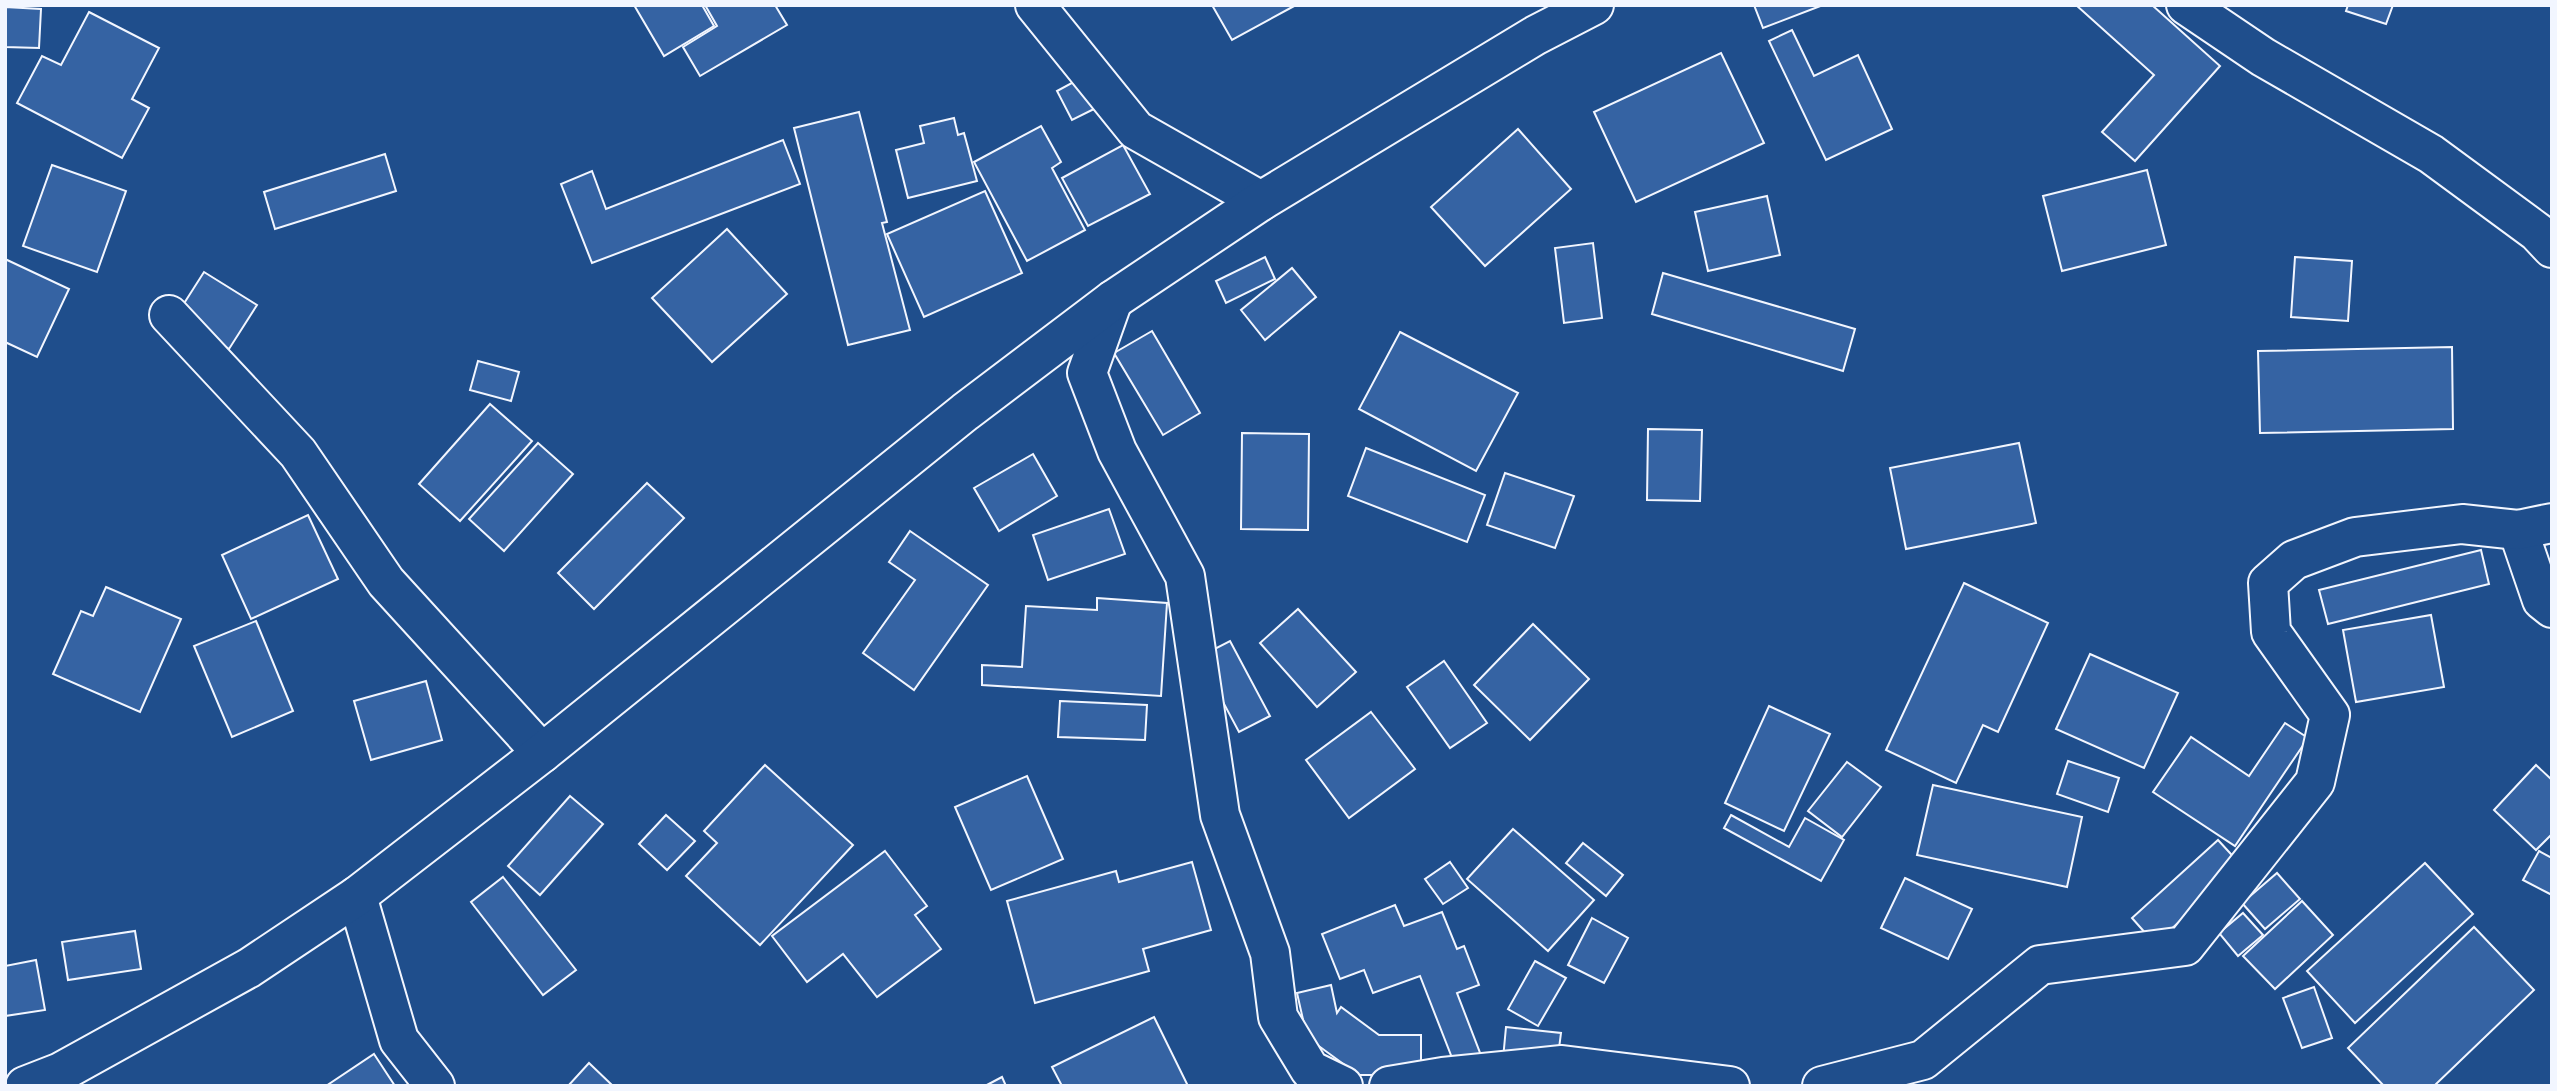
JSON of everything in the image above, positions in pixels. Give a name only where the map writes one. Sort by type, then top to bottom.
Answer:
[{"type":"street","points":[[1035,5],[1136,130],[1262,201]]},
{"type":"street","points":[[25,1086],[61,1072],[249,968],[357,896],[542,753],[965,412],[1113,300],[1262,201],[1536,35],[1594,5]]},
{"type":"street","points":[[2186,5],[2263,57],[2431,154],[2537,232],[2552,248]]},
{"type":"street","points":[[1113,300],[1087,373],[1117,451],[1185,576],[1220,816],[1270,953],[1278,1017],[1310,1070],[1343,1086]]},
{"type":"street","points":[[169,315],[298,453],[386,582],[542,753]]},
{"type":"street","points":[[1822,1086],[1923,1060],[2040,965],[2185,946],[2315,782],[2330,715],[2271,632],[2268,583],[2294,560],[2356,537],[2462,524],[2535,527],[2542,600],[2552,608]]},
{"type":"street","points":[[357,896],[399,1040],[435,1086]]},
{"type":"street","points":[[1389,1086],[1443,1077],[1562,1065],[1730,1086]]},
{"type":"building","points":[[634,5],[702,5],[714,26],[664,56]]},
{"type":"building","points":[[705,5],[775,5],[787,25],[700,76],[683,47],[717,26]]},
{"type":"building","points":[[1212,5],[1296,5],[1232,40]]},
{"type":"building","points":[[1754,5],[1823,5],[1763,28]]},
{"type":"building","points":[[2076,5],[2152,5],[2220,66],[2135,161],[2102,132],[2154,75]]},
{"type":"building","points":[[2348,5],[2393,5],[2386,24],[2346,11]]},
{"type":"building","points":[[5,7],[41,9],[39,48],[5,47]]},
{"type":"building","points":[[89,12],[159,48],[132,99],[149,108],[122,158],[17,103],[42,56],[61,65]]},
{"type":"building","points":[[1792,30],[1814,76],[1858,55],[1892,129],[1826,160],[1769,41]]},
{"type":"building","points":[[1721,53],[1764,143],[1636,202],[1594,112]]},
{"type":"building","points":[[1079,79],[1094,109],[1072,120],[1057,91]]},
{"type":"building","points":[[859,112],[887,222],[882,223],[910,330],[848,345],[794,128]]},
{"type":"building","points":[[954,118],[958,135],[964,133],[977,181],[908,198],[896,150],[924,143],[920,126]]},
{"type":"building","points":[[1041,126],[1061,162],[1052,168],[1085,230],[1027,261],[974,162]]},
{"type":"building","points":[[1518,129],[1571,189],[1485,266],[1431,207]]},
{"type":"building","points":[[783,140],[800,184],[592,263],[561,184],[592,171],[606,209]]},
{"type":"building","points":[[1123,145],[1150,194],[1088,226],[1062,178]]},
{"type":"building","points":[[385,154],[396,191],[275,229],[264,192]]},
{"type":"building","points":[[52,165],[126,191],[97,272],[23,246]]},
{"type":"building","points":[[2147,170],[2166,245],[2062,271],[2043,196]]},
{"type":"building","points":[[985,191],[1022,273],[924,317],[887,234]]},
{"type":"building","points":[[1767,196],[1780,255],[1708,271],[1695,212]]},
{"type":"building","points":[[727,229],[787,294],[712,362],[652,298]]},
{"type":"building","points":[[1593,243],[1602,318],[1564,323],[1555,248]]},
{"type":"building","points":[[1265,257],[1275,279],[1226,303],[1216,281]]},
{"type":"building","points":[[2295,257],[2352,261],[2348,321],[2291,317]]},
{"type":"building","points":[[5,259],[69,289],[37,357],[5,342]]},
{"type":"building","points":[[1292,268],[1316,297],[1265,340],[1241,310]]},
{"type":"building","points":[[204,272],[257,305],[229,349],[176,316]]},
{"type":"building","points":[[1663,273],[1855,329],[1843,371],[1652,314]]},
{"type":"building","points":[[1152,331],[1200,413],[1163,435],[1114,353]]},
{"type":"building","points":[[1400,332],[1518,393],[1476,471],[1359,409]]},
{"type":"building","points":[[2452,347],[2453,429],[2260,433],[2258,351]]},
{"type":"building","points":[[478,361],[519,372],[511,401],[470,390]]},
{"type":"building","points":[[490,404],[532,441],[460,521],[419,484]]},
{"type":"building","points":[[1648,429],[1702,430],[1700,501],[1647,500]]},
{"type":"building","points":[[1242,433],[1309,434],[1308,530],[1241,529]]},
{"type":"building","points":[[538,443],[573,474],[504,551],[469,519]]},
{"type":"building","points":[[2019,443],[2036,523],[1906,549],[1890,468]]},
{"type":"building","points":[[1366,448],[1485,495],[1467,542],[1348,496]]},
{"type":"building","points":[[1033,454],[1057,496],[999,531],[974,488]]},
{"type":"building","points":[[1505,473],[1574,496],[1555,548],[1487,525]]},
{"type":"building","points":[[647,483],[684,518],[594,609],[558,573]]},
{"type":"building","points":[[1109,509],[1125,554],[1048,580],[1033,535]]},
{"type":"building","points":[[308,515],[338,579],[251,619],[222,555]]},
{"type":"building","points":[[910,531],[988,585],[914,690],[863,653],[915,580],[889,562]]},
{"type":"building","points":[[2481,550],[2489,584],[2328,624],[2319,590]]},
{"type":"building","points":[[1964,583],[2048,623],[1998,732],[1983,725],[1956,783],[1886,750]]},
{"type":"building","points":[[106,587],[181,619],[140,712],[53,674],[81,611],[93,616]]},
{"type":"building","points":[[1097,598],[1167,603],[1161,696],[982,685],[982,665],[1022,667],[1026,606],[1097,610]]},
{"type":"building","points":[[1298,609],[1356,672],[1317,707],[1260,643]]},
{"type":"building","points":[[2431,615],[2444,687],[2356,702],[2343,630]]},
{"type":"building","points":[[256,621],[293,711],[232,737],[194,646]]},
{"type":"building","points":[[1533,624],[1589,679],[1530,740],[1474,685]]},
{"type":"building","points":[[1230,641],[1270,716],[1239,732],[1199,657]]},
{"type":"building","points":[[2090,654],[2178,693],[2144,768],[2056,729]]},
{"type":"building","points":[[1444,661],[1487,723],[1450,748],[1407,687]]},
{"type":"building","points":[[426,681],[442,740],[371,760],[354,701]]},
{"type":"building","points":[[1060,701],[1147,705],[1145,740],[1058,737]]},
{"type":"building","points":[[1769,706],[1830,734],[1784,831],[1725,803]]},
{"type":"building","points":[[1371,712],[1415,769],[1349,818],[1306,760]]},
{"type":"building","points":[[2285,723],[2308,738],[2235,846],[2153,792],[2191,737],[2249,776]]},
{"type":"building","points":[[2068,761],[2119,778],[2108,812],[2057,794]]},
{"type":"building","points":[[1847,762],[1881,787],[1842,837],[1808,811]]},
{"type":"building","points":[[765,765],[853,845],[760,945],[686,876],[717,843],[704,831]]},
{"type":"building","points":[[2536,765],[2552,780],[2552,834],[2536,850],[2494,810]]},
{"type":"building","points":[[1027,776],[1063,859],[991,890],[955,807]]},
{"type":"building","points":[[1933,785],[2082,817],[2067,887],[1917,855]]},
{"type":"building","points":[[570,796],[603,824],[540,895],[508,866]]},
{"type":"building","points":[[666,815],[695,841],[667,870],[639,844]]},
{"type":"building","points":[[1731,815],[1789,847],[1805,818],[1844,840],[1821,881],[1724,828]]},
{"type":"building","points":[[1513,829],[1594,900],[1548,951],[1467,879]]},
{"type":"building","points":[[2218,840],[2241,865],[2155,944],[2132,918]]},
{"type":"building","points":[[1583,843],[1623,875],[1606,896],[1566,863]]},
{"type":"building","points":[[885,851],[927,906],[915,915],[941,949],[877,997],[843,954],[807,982],[772,936]]},
{"type":"building","points":[[2539,851],[2552,858],[2552,895],[2523,880]]},
{"type":"building","points":[[1192,862],[1211,930],[1143,949],[1149,971],[1035,1003],[1007,901],[1116,871],[1119,882]]},
{"type":"building","points":[[1450,862],[1468,888],[1443,904],[1425,879]]},
{"type":"building","points":[[2425,863],[2473,914],[2355,1023],[2307,971]]},
{"type":"building","points":[[2277,873],[2300,899],[2265,929],[2242,903]]},
{"type":"building","points":[[503,877],[576,970],[543,995],[471,902]]},
{"type":"building","points":[[1905,878],[1972,909],[1948,959],[1881,928]]},
{"type":"building","points":[[2302,901],[2333,935],[2275,989],[2243,956]]},
{"type":"building","points":[[1395,905],[1404,926],[1442,912],[1457,949],[1464,946],[1479,985],[1457,993],[1482,1058],[1456,1068],[1420,976],[1373,993],[1364,970],[1340,979],[1322,934]]},
{"type":"building","points":[[2243,913],[2263,935],[2238,956],[2219,933]]},
{"type":"building","points":[[1592,918],[1628,938],[1604,983],[1568,965]]},
{"type":"building","points":[[2474,927],[2534,990],[2434,1086],[2384,1086],[2348,1048]]},
{"type":"building","points":[[135,931],[141,969],[68,980],[62,942]]},
{"type":"building","points":[[36,960],[45,1010],[5,1016],[5,966]]},
{"type":"building","points":[[1535,961],[1566,978],[1538,1026],[1508,1009]]},
{"type":"building","points":[[1331,985],[1337,1013],[1341,1007],[1379,1035],[1421,1035],[1421,1075],[1353,1075],[1353,1071],[1316,1044],[1309,1046],[1297,993]]},
{"type":"building","points":[[2314,987],[2332,1038],[2302,1048],[2283,998]]},
{"type":"building","points":[[1154,1017],[1188,1086],[1062,1086],[1052,1067]]},
{"type":"building","points":[[1506,1027],[1561,1033],[1557,1064],[1503,1059]]},
{"type":"building","points":[[374,1054],[395,1086],[326,1086]]},
{"type":"building","points":[[589,1063],[613,1086],[568,1086]]},
{"type":"building","points":[[1002,1077],[1006,1086],[985,1086]]}]
